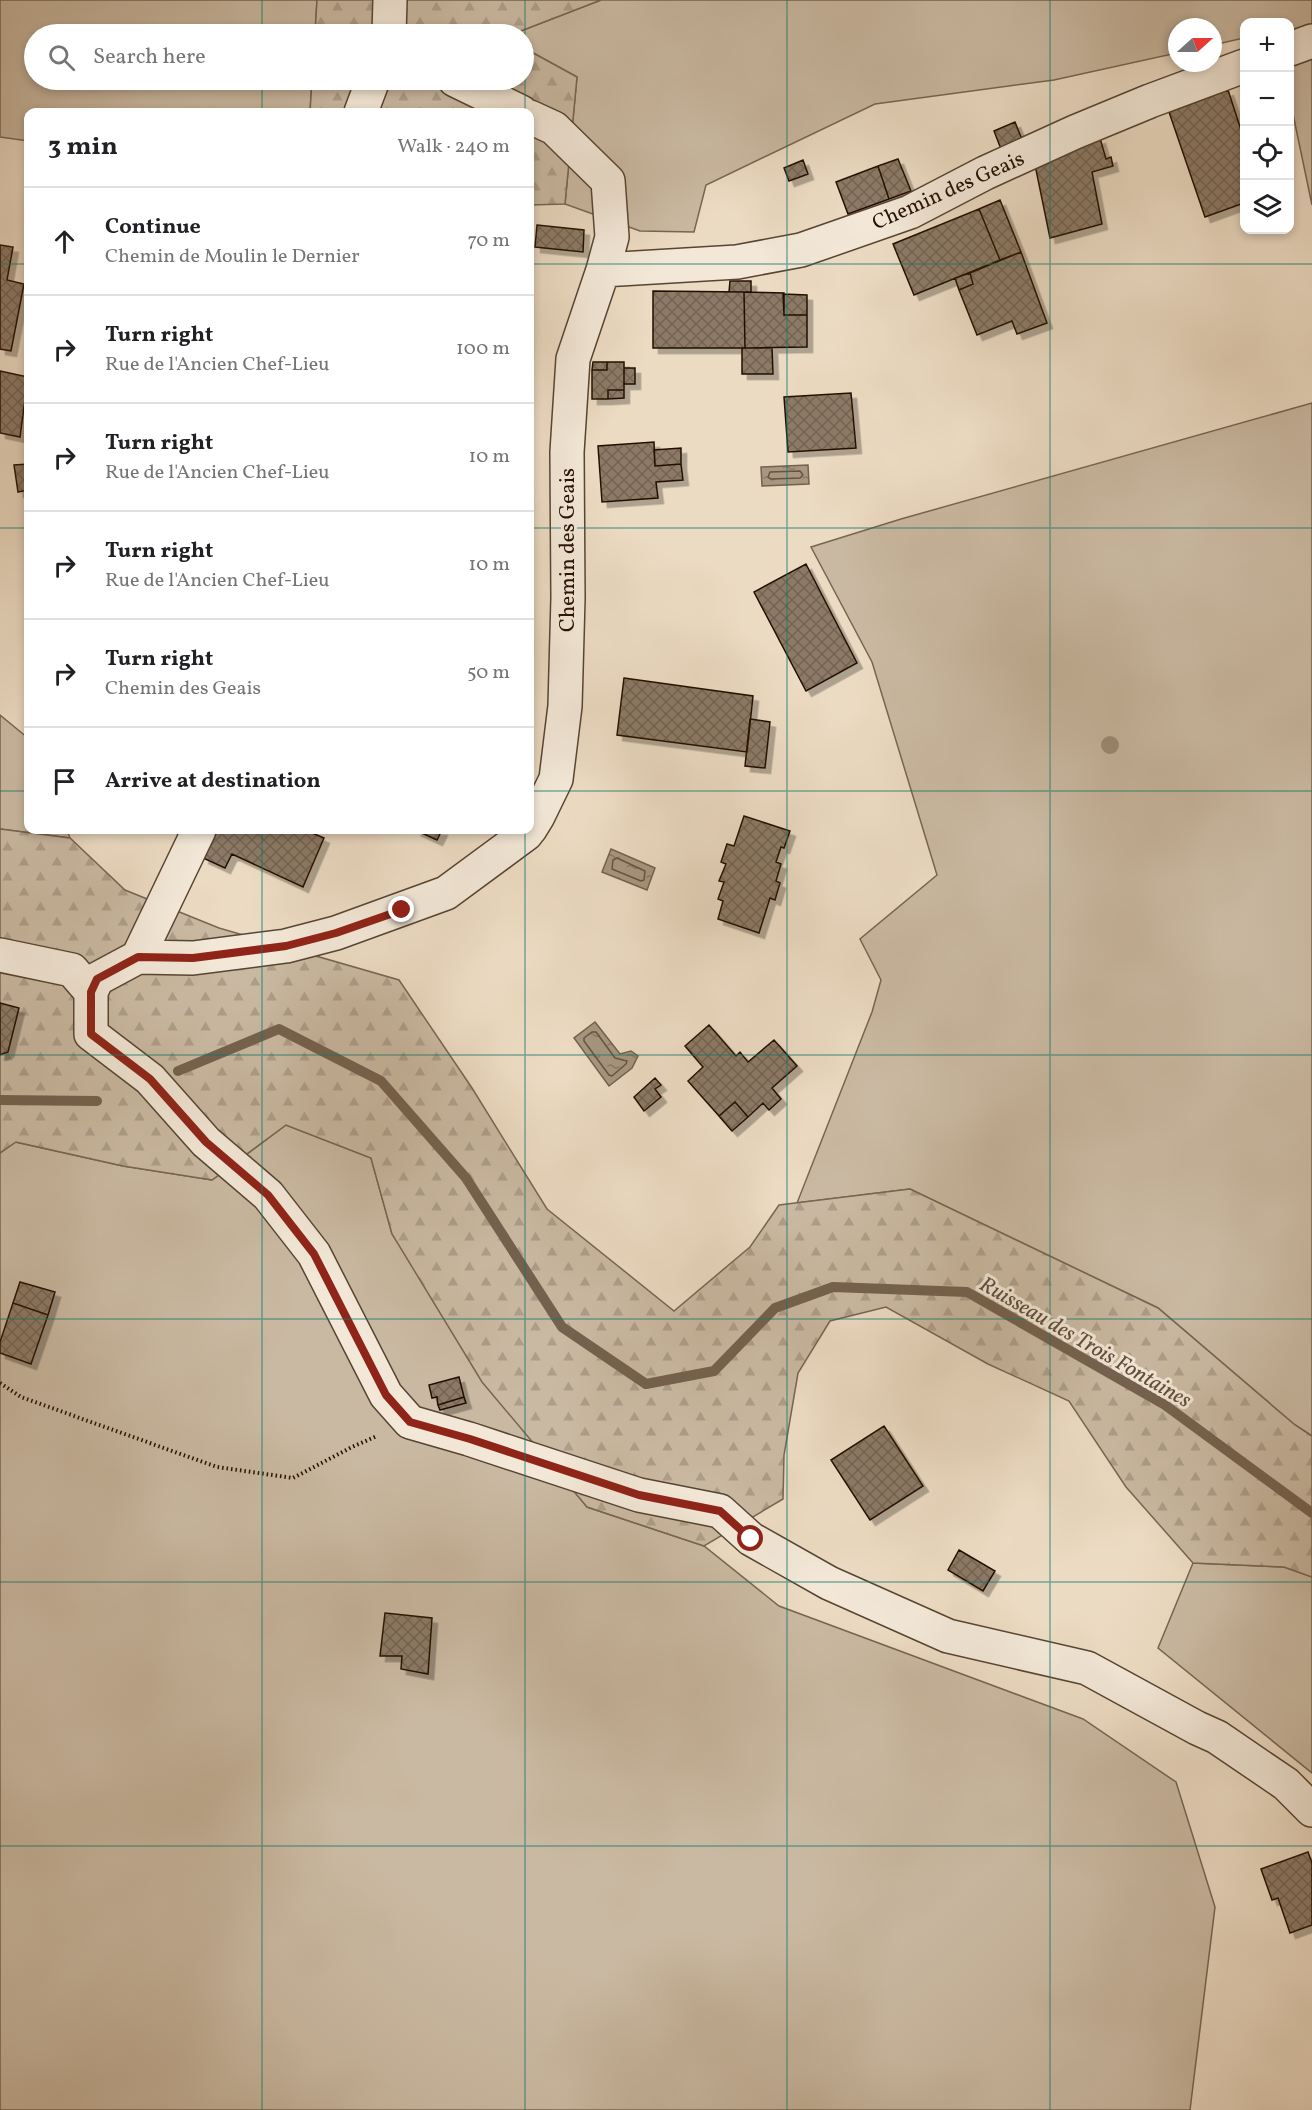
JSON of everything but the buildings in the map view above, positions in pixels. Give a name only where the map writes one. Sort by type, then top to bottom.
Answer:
[{"type":"street","points":[[1294,48],[1312,41]]},
{"type":"street","name":"Chemin des Geais","points":[[603,270],[737,262],[801,250],[910,212],[985,173],[1075,132],[1240,68]]},
{"type":"street","points":[[362,108],[369,90]]},
{"type":"street","points":[[476,90],[513,108]]},
{"type":"street","name":"Chemin des Geais","points":[[534,119],[554,128],[608,181],[612,237],[573,359],[567,452],[568,598],[565,706],[556,779],[534,822]]},
{"type":"street","points":[[197,834],[138,957],[97,979],[91,992],[91,1034],[150,1079],[206,1142],[268,1195],[314,1254],[386,1395],[410,1422],[470,1439],[639,1495],[720,1511],[751,1539],[829,1583],[948,1636],[1087,1668],[1197,1728],[1218,1737],[1286,1784],[1312,1810]]},
{"type":"street","name":"Chemin des Geais","points":[[138,957],[193,958],[286,946],[336,933],[446,893],[526,834]]},
{"type":"street","points":[[0,955],[72,970],[91,992]]},
{"type":"path","points":[[0,1383],[21,1397],[217,1467],[292,1478],[352,1447],[410,1422]]},
{"type":"green space","points":[[0,0],[317,0],[316,24],[24,24],[24,90],[311,90],[310,108],[24,108],[24,140],[0,137]]},
{"type":"green space","points":[[317,0],[601,0],[534,26],[534,24],[316,24]]},
{"type":"green space","points":[[601,0],[1312,0],[1312,205],[1294,119],[1294,18],[1240,18],[1240,39],[1222,43],[1222,18],[1168,18],[1168,55],[1054,80],[875,104],[706,185],[694,232],[640,231],[565,204],[577,77],[534,53],[534,26]]},
{"type":"green space","points":[[534,53],[577,77],[565,204],[534,205],[534,108],[310,108],[311,90],[534,90]]},
{"type":"green space","points":[[1312,403],[1312,1436],[1295,1425],[1158,1308],[910,1189],[797,1203],[872,1012],[881,980],[860,939],[937,875],[872,662],[811,547],[901,519]]},
{"type":"green space","points":[[0,715],[24,735],[24,832],[0,829]]},
{"type":"green space","points":[[0,829],[24,832],[24,834],[70,838],[125,890],[219,928],[399,980],[472,1088],[547,1209],[674,1311],[750,1247],[779,1205],[910,1189],[1158,1308],[1295,1425],[1312,1436],[1312,1577],[1284,1567],[1193,1563],[1126,1487],[1069,1401],[988,1364],[886,1307],[830,1321],[798,1373],[784,1455],[783,1499],[704,1546],[587,1507],[482,1382],[392,1234],[371,1158],[286,1125],[212,1180],[123,1166],[16,1142],[0,1153]]},
{"type":"green space","points":[[39,834],[68,834],[70,838]]},
{"type":"green space","points":[[286,1125],[371,1158],[392,1234],[587,1507],[704,1546],[779,1606],[1083,1719],[1176,1782],[1215,1907],[1190,2110],[0,2110],[0,1153],[15,1142],[123,1166],[212,1180]]},
{"type":"green space","points":[[1193,1563],[1284,1567],[1312,1577],[1312,1773],[1158,1648]]},
{"type":"water","points":[[808,465],[809,484],[762,486],[761,467]]},
{"type":"water","points":[[611,849],[655,868],[647,890],[602,872]]},
{"type":"water","points":[[595,1022],[620,1054],[631,1051],[638,1056],[632,1068],[609,1086],[574,1038]]},
{"type":"waterway","name":"Ruisseau des Trois Fontaines","points":[[178,1071],[279,1029],[381,1081],[466,1178],[562,1327],[646,1384],[714,1371],[775,1308],[833,1287],[967,1292],[1165,1405],[1312,1513]]},
{"type":"waterway","name":"Ruisseau des Trois Fontaines","points":[[0,1100],[97,1101]]},
{"type":"route","points":[[402,910],[336,933],[286,946],[193,958],[138,957],[97,979],[91,992],[91,1034],[150,1079],[206,1142],[268,1195],[314,1254],[386,1395],[410,1422],[470,1439],[639,1495],[720,1511],[751,1539]]}]
